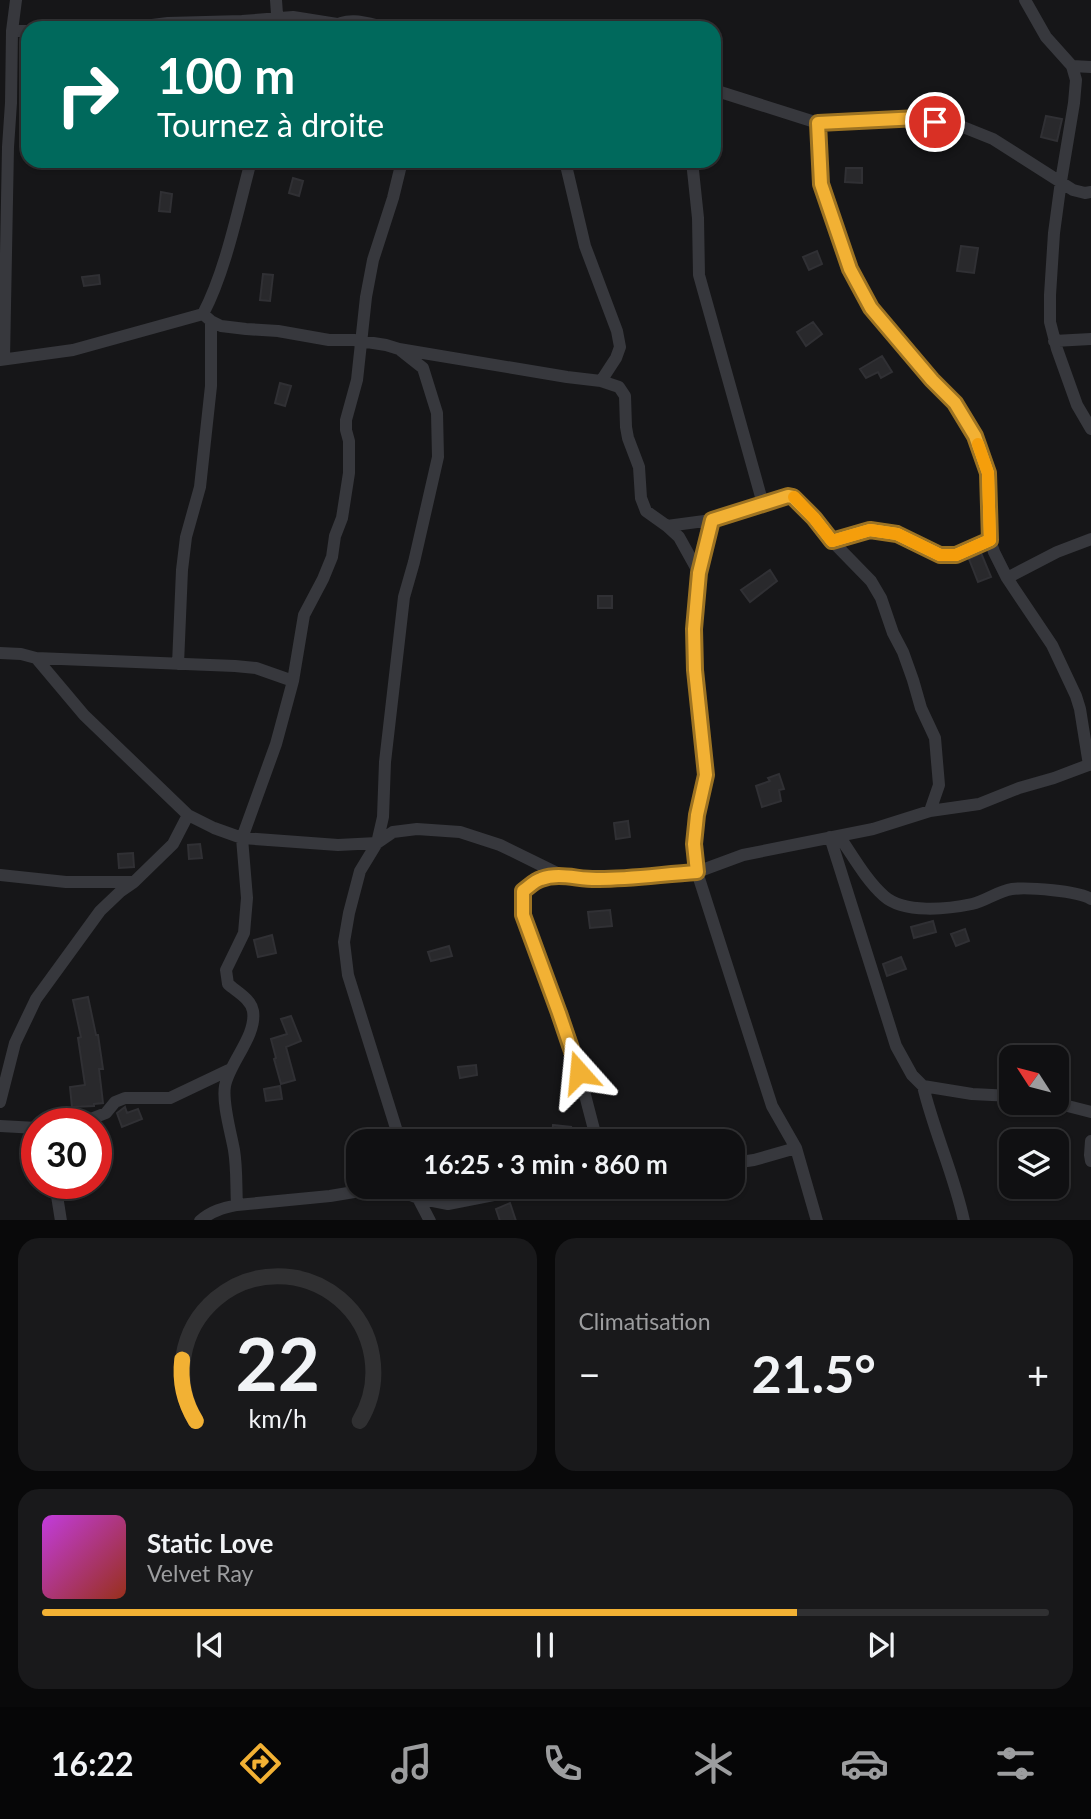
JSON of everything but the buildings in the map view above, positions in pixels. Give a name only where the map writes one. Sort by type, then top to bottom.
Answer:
[{"type":"street","points":[[16,0],[12,31],[2,360],[73,350],[207,317],[221,326],[278,331],[329,340],[354,340],[601,381],[619,387],[625,396],[628,438],[639,467],[641,498],[646,511],[679,537],[699,573]]},
{"type":"street","points":[[276,0],[278,21]]},
{"type":"street","points":[[1025,0],[1046,37],[1072,66],[1076,80],[1054,233],[1051,322],[1054,341],[1077,405],[1091,429]]},
{"type":"street","points":[[283,21],[293,17],[311,21]]},
{"type":"street","points":[[12,31],[21,32]]},
{"type":"street","points":[[1072,66],[1091,67]]},
{"type":"street","points":[[721,92],[818,123],[919,118],[958,125],[993,139],[1073,190],[1091,192]]},
{"type":"street","points":[[36,658],[84,715],[188,815],[214,828],[242,838],[338,845],[377,844],[393,832],[417,829],[460,832],[500,845],[561,875],[583,880],[697,872],[743,855],[873,829],[930,811],[979,804],[1090,764],[1076,696],[1052,645],[1007,578],[994,552],[990,540],[988,473],[975,436],[955,403],[871,308],[850,269],[821,184],[818,123]]},
{"type":"street","points":[[177,664],[186,537],[200,487],[211,386],[207,317],[249,168]]},
{"type":"street","points":[[237,1205],[234,1153],[224,1087],[241,1054],[254,1013],[251,1003],[228,984],[226,970],[244,933],[247,898],[242,838],[276,744],[293,681],[304,615],[327,568],[344,508],[349,473],[346,420],[357,380],[366,297],[373,260],[400,168]]},
{"type":"street","points":[[567,168],[585,246],[617,331],[620,347],[601,381]]},
{"type":"street","points":[[693,168],[698,218],[699,275],[763,504]]},
{"type":"street","points":[[1054,341],[1091,339]]},
{"type":"street","points":[[396,1129],[348,975],[344,942],[360,871],[377,844],[383,817],[386,751],[404,597],[438,457],[437,412],[423,368],[399,349]]},
{"type":"street","points":[[667,526],[712,520],[788,496],[793,497],[814,518],[871,581],[881,597],[893,633],[903,652],[921,708],[935,738],[939,785],[930,811]]},
{"type":"street","points":[[712,520],[699,573],[694,643],[706,775],[694,844],[697,872],[772,1106],[796,1148],[817,1220]]},
{"type":"street","points":[[832,541],[870,530],[897,534],[940,555],[956,555],[990,540]]},
{"type":"street","points":[[1007,578],[1057,551],[1091,539]]},
{"type":"street","points":[[0,653],[36,658],[256,668],[293,681]]},
{"type":"street","points":[[0,1102],[4,1063],[36,999],[100,911],[173,844],[188,815]]},
{"type":"street","points":[[834,837],[885,897],[912,908],[974,904],[1012,889],[1067,891],[1091,899]]},
{"type":"street","points":[[834,837],[896,1046],[912,1075],[923,1086],[964,1220]]},
{"type":"street","points":[[0,875],[66,883],[134,882]]},
{"type":"street","points":[[561,875],[538,879],[523,891],[523,915],[571,1048],[594,1129]]},
{"type":"street","points":[[111,1108],[124,1098],[170,1098],[231,1069]]},
{"type":"street","points":[[923,1086],[999,1095]]},
{"type":"street","points":[[1069,1106],[1091,1112]]},
{"type":"street","points":[[0,1126],[21,1127]]},
{"type":"street","points":[[1091,1141],[1091,1161]]},
{"type":"street","points":[[745,1161],[796,1148]]},
{"type":"street","points":[[200,1220],[215,1210],[237,1205],[346,1193]]},
{"type":"street","points":[[58,1199],[61,1220]]},
{"type":"street","points":[[420,1199],[430,1220]]},
{"type":"street","points":[[433,1199],[448,1205],[477,1199]]},
{"type":"slow traffic","points":[[794,497],[832,541],[870,530],[897,534],[940,555],[956,555],[990,540],[988,473],[978,444]]},
{"type":"route","points":[[579,1072],[523,915],[523,891],[538,879],[561,875],[583,880],[697,872],[694,844],[706,775],[695,670],[694,629],[699,573],[712,520],[788,496],[793,497],[814,518],[832,541],[870,530],[897,534],[940,555],[956,555],[990,540],[988,473],[975,436],[955,403],[871,308],[850,269],[821,184],[818,123],[919,118],[935,122]]}]
